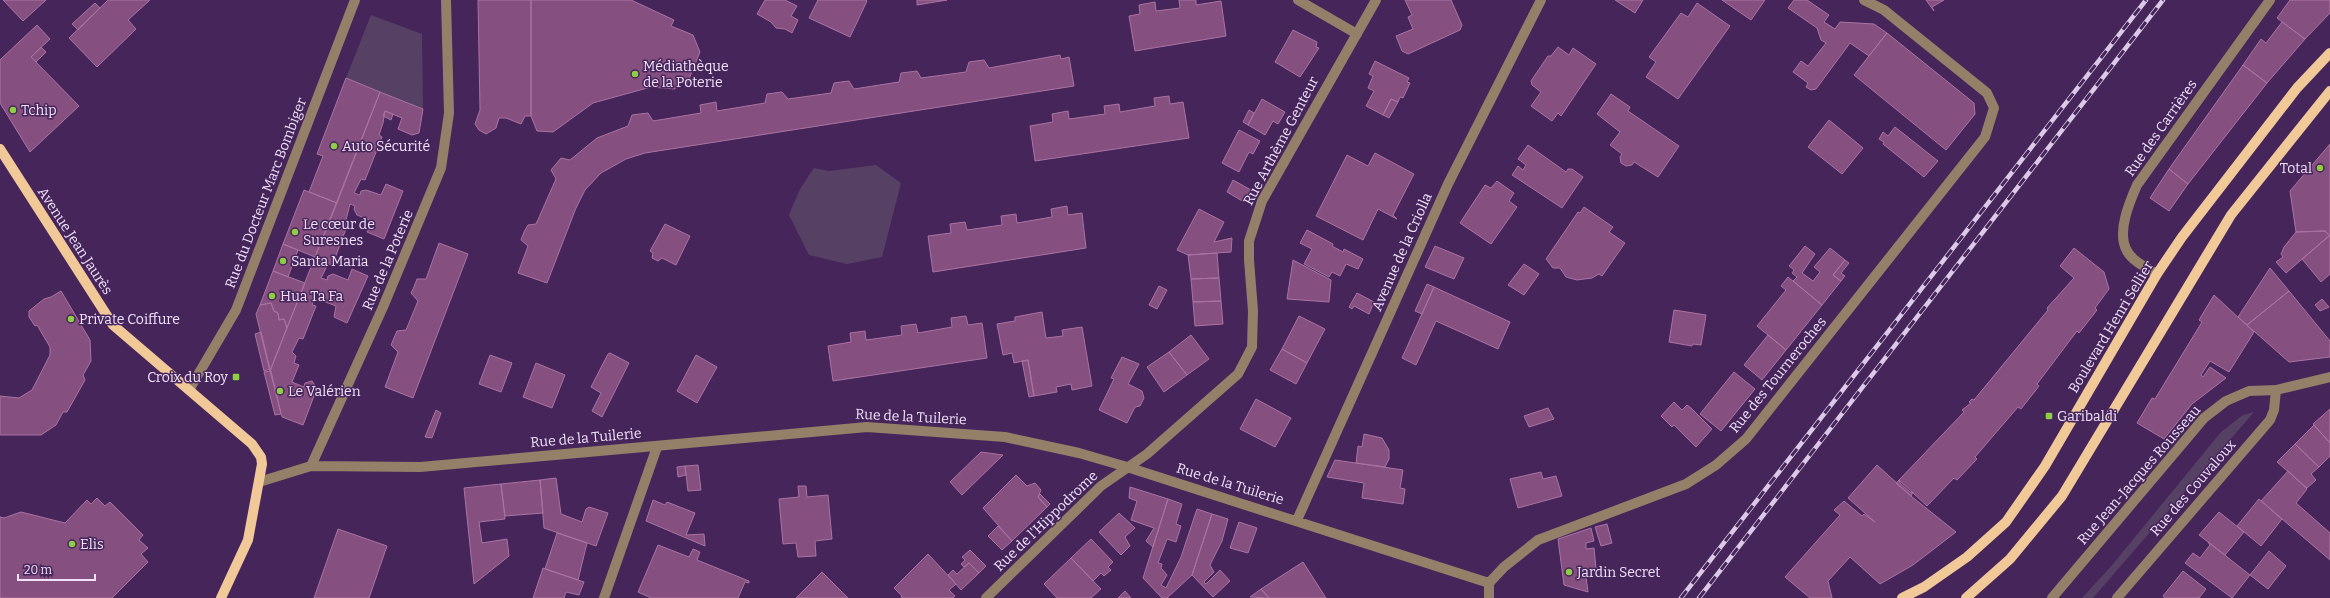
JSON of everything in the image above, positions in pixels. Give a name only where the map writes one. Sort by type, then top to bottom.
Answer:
[{"type":"main road","name":"Boulevard Henri Sellier","points":[[1902,598],[1924,587],[1967,558],[2006,522],[2045,466],[2158,274],[2219,186],[2297,88],[2330,53]]},
{"type":"main road","points":[[1966,598],[2010,559],[2062,496],[2231,215],[2330,91]]},
{"type":"main road","name":"Avenue Jean Jaurès","points":[[0,149],[113,325],[257,450],[262,464],[248,540],[221,598]]},
{"type":"street","name":"Rue du Docteur Marc Bombiger","points":[[189,390],[236,310],[355,0]]},
{"type":"street","name":"Rue de la Poterie","points":[[311,466],[383,307],[441,168],[449,113],[446,0]]},
{"type":"street","points":[[1298,0],[1357,34]]},
{"type":"street","name":"Rue Arthème Genteur","points":[[1127,467],[1147,454],[1206,404],[1238,374],[1246,361],[1252,347],[1253,311],[1249,241],[1256,218],[1262,202],[1376,0]]},
{"type":"street","name":"Avenue de la Criolla","points":[[1298,520],[1448,184],[1541,0]]},
{"type":"street","name":"Rue des Tourneroches","points":[[1489,583],[1504,567],[1538,540],[1686,484],[1716,465],[1746,439],[1984,137],[1994,108],[1987,93],[1884,10],[1864,0]]},
{"type":"street","name":"Rue des Carrières","points":[[2158,274],[2134,259],[2125,249],[2125,214],[2137,185],[2270,0]]},
{"type":"street","name":"Rue Jean-Jacques Rousseau","points":[[2052,598],[2204,418],[2226,401],[2249,391],[2276,390],[2330,377]]},
{"type":"street","name":"Rue des Couvaloux","points":[[2117,598],[2270,420],[2274,410],[2276,390]]},
{"type":"street","name":"Rue de la Tuilerie","points":[[311,466],[420,466],[867,427],[1005,437],[1079,453],[1127,467],[1298,520],[1426,564],[1489,583]]},
{"type":"street","points":[[604,598],[657,446]]},
{"type":"street","points":[[259,482],[311,466]]},
{"type":"street","name":"Rue de l'Hippodrome","points":[[986,598],[1101,486],[1127,467]]},
{"type":"street","points":[[1489,583],[1489,598]]},
{"type":"shaded area","points":[[371,15],[422,34],[423,109],[346,78]]},
{"type":"shaded area","points":[[876,165],[901,183],[882,257],[847,264],[809,255],[789,215],[800,189],[814,168],[829,171]]},
{"type":"shaded area","points":[[2254,412],[2093,598],[2082,598],[2113,564],[2221,432],[2243,415]]},
{"type":"building","points":[[3,0],[46,0],[23,21]]},
{"type":"building","points":[[108,0],[150,0],[128,20],[136,29],[97,67],[69,38]]},
{"type":"building","points":[[478,0],[531,0],[531,116],[525,116],[521,124],[506,118],[499,118],[496,128],[486,134],[479,130],[475,124],[480,110]]},
{"type":"building","points":[[531,0],[631,0],[674,20],[671,26],[693,35],[700,52],[687,84],[678,80],[675,89],[651,87],[593,103],[553,132],[537,131],[531,116]]},
{"type":"building","points":[[765,0],[785,0],[797,6],[791,16],[798,20],[792,33],[785,29],[776,28],[771,22],[757,14]]},
{"type":"building","points":[[818,0],[867,1],[850,37],[809,18]]},
{"type":"building","points":[[917,0],[947,0],[917,5]]},
{"type":"building","points":[[1179,0],[1196,0],[1196,5],[1221,1],[1226,36],[1135,51],[1129,16],[1140,14],[1139,5],[1155,2],[1156,11],[1180,8]]},
{"type":"building","points":[[1405,0],[1451,0],[1462,25],[1460,30],[1408,54],[1402,51],[1396,36],[1413,29],[1408,17],[1412,15]]},
{"type":"building","points":[[1615,0],[1643,0],[1635,13]]},
{"type":"building","points":[[1722,0],[1765,0],[1751,20]]},
{"type":"building","points":[[1794,0],[1807,0],[1829,15],[1824,22],[1835,29],[1840,22],[1874,24],[1887,33],[1869,56],[1850,43],[1816,89],[1811,90],[1806,87],[1808,83],[1793,72],[1801,61],[1808,66],[1826,43],[1821,40],[1817,28],[1788,8]]},
{"type":"building","points":[[1926,0],[1944,0],[1932,7],[1934,11]]},
{"type":"building","points":[[2290,0],[2330,0],[2330,13],[2305,39],[2277,18]]},
{"type":"building","points":[[95,3],[100,8],[78,30],[72,24]]},
{"type":"building","points":[[1697,3],[1730,26],[1678,99],[1646,77],[1656,62],[1649,57],[1681,13],[1688,17]]},
{"type":"building","points":[[2282,22],[2305,39],[2267,83],[2243,65],[2261,39],[2266,43]]},
{"type":"building","points":[[37,25],[50,39],[31,57],[79,106],[30,152],[0,103],[0,60]]},
{"type":"building","points":[[1293,30],[1317,42],[1316,47],[1319,48],[1300,77],[1275,62]]},
{"type":"building","points":[[1887,33],[1974,103],[1975,114],[1946,150],[1854,75]]},
{"type":"building","points":[[41,47],[46,52],[36,62],[31,57]]},
{"type":"building","points":[[1558,47],[1569,55],[1573,48],[1596,64],[1561,116],[1558,113],[1552,121],[1531,106],[1541,92],[1532,85],[1531,81],[1548,56],[1551,56]]},
{"type":"building","points":[[1060,55],[1061,59],[1069,57],[1074,86],[645,153],[626,159],[601,173],[585,190],[576,208],[547,283],[518,273],[528,246],[521,240],[524,232],[528,225],[536,224],[556,179],[551,170],[561,158],[570,160],[597,138],[628,126],[632,115],[648,113],[653,121],[701,113],[700,105],[716,102],[717,111],[765,103],[767,94],[782,92],[788,99],[831,93],[834,83],[849,81],[854,89],[899,82],[901,73],[917,71],[921,78],[966,72],[969,62],[984,60],[989,68]]},
{"type":"building","points":[[1375,61],[1409,78],[1407,82],[1410,83],[1403,98],[1400,97],[1398,102],[1391,99],[1383,115],[1366,106],[1374,91],[1368,88],[1373,76],[1369,74]]},
{"type":"building","points":[[2243,65],[2267,83],[2188,184],[2169,169]]},
{"type":"building","points":[[346,78],[380,92],[337,203],[309,192],[323,156],[317,154]]},
{"type":"building","points":[[380,92],[423,109],[419,133],[412,135],[398,129],[402,118],[385,111],[379,135],[382,137],[365,180],[361,179],[354,193],[360,195],[361,191],[366,190],[381,195],[386,184],[403,191],[384,239],[367,232],[372,221],[357,215],[354,209],[355,206],[350,204],[346,220],[349,221],[332,266],[328,264],[321,278],[327,280],[328,276],[333,274],[348,280],[352,269],[368,276],[347,323],[334,317],[336,306],[323,301],[322,292],[317,290],[315,294],[312,305],[316,306],[303,339],[299,338],[292,352],[296,356],[294,363],[299,365],[292,382],[304,387],[305,383],[312,381],[317,388],[303,425],[282,417],[270,371]]},
{"type":"building","points":[[1611,94],[1630,107],[1628,111],[1679,146],[1658,177],[1634,162],[1632,165],[1626,166],[1621,163],[1620,157],[1622,154],[1610,145],[1620,132],[1597,114]]},
{"type":"building","points":[[1169,96],[1170,104],[1183,102],[1189,138],[1035,161],[1030,126],[1053,122],[1052,114],[1068,111],[1069,119],[1105,114],[1104,106],[1119,104],[1120,112],[1155,106],[1154,98]]},
{"type":"building","points":[[1262,99],[1285,112],[1278,124],[1273,121],[1265,135],[1248,125]]},
{"type":"building","points":[[1391,99],[1398,102],[1389,118],[1383,115]]},
{"type":"building","points":[[1249,110],[1254,113],[1248,125],[1243,122]]},
{"type":"building","points":[[385,111],[393,114],[391,120],[383,116]]},
{"type":"building","points":[[1829,120],[1863,148],[1842,174],[1808,147]]},
{"type":"building","points":[[1895,127],[1938,161],[1924,177],[1883,144],[1884,142],[1879,139],[1883,132],[1888,136]]},
{"type":"building","points":[[1239,130],[1260,141],[1253,154],[1249,152],[1239,172],[1222,163]]},
{"type":"building","name":"Total","points":[[2330,144],[2330,235],[2325,231],[2296,232],[2290,191]]},
{"type":"building","points":[[1528,145],[1566,172],[1568,169],[1572,169],[1583,177],[1562,208],[1512,175],[1518,166],[1523,170],[1526,165],[1518,159]]},
{"type":"building","points":[[1375,153],[1414,174],[1393,215],[1397,219],[1378,209],[1363,240],[1316,216],[1347,155],[1368,166]]},
{"type":"building","points":[[2169,169],[2188,184],[2169,211],[2150,198]]},
{"type":"building","points":[[1233,180],[1251,190],[1244,202],[1227,192]]},
{"type":"building","points":[[1497,181],[1514,193],[1509,201],[1517,207],[1491,244],[1460,223],[1485,185],[1491,188]]},
{"type":"building","points":[[304,190],[337,203],[315,257],[283,244]]},
{"type":"building","points":[[1067,206],[1068,215],[1082,213],[1086,248],[933,272],[928,236],[951,233],[950,224],[965,222],[967,230],[1002,225],[1001,216],[1016,214],[1017,223],[1052,217],[1051,209]]},
{"type":"building","points":[[1584,207],[1613,227],[1609,232],[1625,243],[1602,276],[1599,274],[1592,278],[1577,280],[1566,277],[1560,268],[1553,268],[1546,259],[1578,212],[1580,213]]},
{"type":"building","points":[[1199,209],[1224,222],[1214,242],[1232,238],[1231,252],[1188,255],[1177,250]]},
{"type":"building","points":[[665,224],[690,236],[676,265],[662,258],[658,261],[652,258],[653,253],[650,251]]},
{"type":"building","points":[[1307,230],[1333,244],[1332,246],[1343,252],[1344,249],[1363,259],[1358,269],[1346,264],[1340,276],[1332,272],[1329,277],[1304,264],[1312,249],[1300,243]]},
{"type":"building","points":[[2325,231],[2329,236],[2286,273],[2276,262],[2283,257],[2281,254],[2284,247],[2296,232]]},
{"type":"building","points":[[2330,235],[2330,274],[2321,282],[2302,259]]},
{"type":"building","points":[[439,243],[468,254],[413,398],[385,387],[398,352],[391,345],[397,331],[406,330],[418,301],[411,293],[417,279],[426,279]]},
{"type":"building","points":[[283,244],[298,250],[288,277],[273,271]]},
{"type":"building","points":[[1435,246],[1464,258],[1454,279],[1425,267]]},
{"type":"building","points":[[1805,246],[1815,254],[1802,273],[1813,281],[1820,272],[1814,267],[1830,248],[1845,260],[1833,275],[1841,281],[1822,305],[1793,281],[1797,277],[1792,273],[1794,270],[1789,266]]},
{"type":"building","points":[[2074,248],[2104,272],[2109,289],[2095,308],[2097,310],[2079,333],[2077,331],[2037,384],[2039,386],[2021,409],[2018,407],[1975,457],[1977,459],[1957,480],[1954,478],[1927,506],[1899,480],[1964,412],[1962,410],[1971,403],[1969,402],[1972,399],[1974,400],[2048,310],[2047,308],[2074,278],[2060,266]]},
{"type":"building","points":[[1217,253],[1219,278],[1191,279],[1188,255]]},
{"type":"building","points":[[1293,260],[1331,280],[1329,302],[1287,299]]},
{"type":"building","points":[[1845,260],[1849,263],[1841,273],[1845,276],[1841,281],[1833,275]]},
{"type":"building","points":[[1524,264],[1539,274],[1524,295],[1508,285]]},
{"type":"building","points":[[2270,268],[2289,291],[2247,325],[2238,317]]},
{"type":"building","points":[[273,271],[305,283],[287,328],[284,319],[279,320],[278,313],[274,311],[271,303],[260,305]]},
{"type":"building","points":[[1788,277],[1822,305],[1786,350],[1757,326],[1786,290],[1781,286]]},
{"type":"building","points":[[1219,278],[1221,301],[1193,302],[1191,279]]},
{"type":"building","points":[[1427,284],[1434,287],[1422,314],[1415,311]]},
{"type":"building","points":[[1159,286],[1167,290],[1157,309],[1149,305]]},
{"type":"building","points":[[1434,287],[1510,322],[1498,349],[1436,321],[1416,365],[1402,358]]},
{"type":"building","points":[[61,291],[90,340],[91,361],[83,375],[85,380],[67,412],[63,412],[56,425],[41,435],[0,435],[0,396],[19,398],[32,390],[50,355],[50,347],[37,325],[35,326],[29,317],[29,311],[44,299]]},
{"type":"building","points":[[2289,291],[2330,341],[2330,357],[2289,362],[2247,325]]},
{"type":"building","points":[[1357,293],[1374,302],[1369,314],[1354,306],[1352,309],[1349,307]]},
{"type":"building","points":[[2214,295],[2254,332],[2229,372],[2210,361],[2201,375],[2203,377],[2210,367],[2226,378],[2192,404],[2164,439],[2137,423],[2152,398],[2155,399],[2202,322],[2199,320]]},
{"type":"building","points":[[2322,299],[2329,307],[2320,311],[2315,305]]},
{"type":"building","points":[[1221,301],[1223,324],[1195,326],[1193,302]]},
{"type":"building","points":[[271,303],[274,311],[278,313],[279,320],[284,319],[287,328],[270,371],[256,314],[260,305]]},
{"type":"building","points":[[1674,310],[1706,315],[1701,345],[1693,344],[1692,346],[1669,342]]},
{"type":"building","points":[[1042,312],[1046,338],[1063,336],[1062,330],[1082,327],[1092,386],[1072,390],[1071,384],[1056,387],[1057,392],[1034,396],[1028,360],[1014,363],[1012,353],[1003,355],[997,324],[1015,321],[1015,317]]},
{"type":"building","points":[[966,316],[968,325],[982,323],[987,358],[833,381],[828,346],[851,342],[850,333],[865,331],[866,340],[902,335],[901,326],[916,324],[918,333],[952,327],[951,318]]},
{"type":"building","points":[[1299,316],[1325,329],[1307,363],[1282,349]]},
{"type":"building","points":[[261,332],[270,369],[264,371],[255,334]]},
{"type":"building","points":[[1191,335],[1209,359],[1187,375],[1169,352]]},
{"type":"building","points":[[1768,335],[1786,350],[1762,380],[1744,365]]},
{"type":"building","points":[[1282,349],[1307,363],[1296,384],[1270,370]]},
{"type":"building","points":[[1169,352],[1187,375],[1164,392],[1147,367]]},
{"type":"building","points":[[610,353],[629,363],[602,417],[592,411],[601,393],[591,387],[608,354]]},
{"type":"building","points":[[490,355],[512,363],[501,392],[479,384]]},
{"type":"building","points":[[696,355],[717,367],[697,403],[677,391]]},
{"type":"building","points":[[1122,357],[1139,364],[1128,384],[1142,391],[1144,398],[1140,406],[1135,407],[1127,423],[1099,410],[1114,379],[1111,378]]},
{"type":"building","points":[[1028,360],[1034,396],[1029,397],[1022,361]]},
{"type":"building","points":[[536,363],[565,375],[552,408],[523,397]]},
{"type":"building","points":[[271,371],[281,414],[275,415],[264,372]]},
{"type":"building","points":[[1734,372],[1755,389],[1721,431],[1700,414]]},
{"type":"building","points":[[1256,399],[1291,418],[1275,447],[1240,429]]},
{"type":"building","points":[[1674,402],[1682,410],[1687,405],[1712,429],[1696,447],[1674,425],[1672,427],[1661,416]]},
{"type":"building","points":[[1548,408],[1554,419],[1529,427],[1524,416]]},
{"type":"building","points":[[2330,409],[2330,443],[2313,424]]},
{"type":"building","points":[[436,410],[441,413],[432,438],[425,437]]},
{"type":"building","points":[[2314,425],[2330,443],[2330,456],[2319,467],[2295,444]]},
{"type":"building","points":[[1364,434],[1382,438],[1389,450],[1389,459],[1385,467],[1356,463],[1358,446],[1362,447]]},
{"type":"building","points":[[2295,444],[2319,467],[2311,474],[2316,480],[2307,488],[2277,462]]},
{"type":"building","points":[[981,452],[1003,455],[962,495],[950,482]]},
{"type":"building","points":[[1335,460],[1403,470],[1400,488],[1405,489],[1403,504],[1362,498],[1364,483],[1327,477]]},
{"type":"building","points":[[698,465],[701,490],[688,491],[685,466]]},
{"type":"building","points":[[1877,465],[1911,496],[1956,532],[1913,565],[1880,584],[1850,557],[1828,581],[1832,598],[1810,598],[1785,577],[1840,515],[1834,510],[1844,501],[1862,516],[1864,514],[1875,522],[1848,498]]},
{"type":"building","points":[[685,466],[686,475],[678,477],[677,467]]},
{"type":"building","points":[[2288,471],[2307,489],[2296,503],[2330,533],[2330,560],[2261,501]]},
{"type":"building","points":[[1541,472],[1543,479],[1556,476],[1562,496],[1518,508],[1510,479]]},
{"type":"building","points":[[1016,475],[1027,486],[1035,483],[1041,490],[1038,497],[1047,507],[1012,541],[983,508]]},
{"type":"building","points":[[556,478],[561,514],[582,522],[586,509],[589,507],[608,513],[596,546],[544,528],[540,480]]},
{"type":"building","points":[[540,480],[543,513],[505,516],[501,484]]},
{"type":"building","points":[[1899,480],[1900,483],[1911,493],[1913,492],[1911,496],[1896,483]]},
{"type":"building","points":[[501,484],[505,519],[479,522],[482,543],[507,539],[509,556],[474,584],[464,488]]},
{"type":"building","points":[[798,486],[806,486],[807,497],[828,495],[832,539],[815,541],[816,556],[798,557],[796,543],[783,544],[779,499],[799,497]]},
{"type":"building","points":[[1130,487],[1168,499],[1153,547],[1146,541],[1154,528],[1131,520],[1137,501],[1129,498]]},
{"type":"building","points":[[1040,494],[1050,504],[1047,507],[1038,497]]},
{"type":"building","name":"Elis","points":[[97,498],[105,506],[110,502],[143,535],[139,540],[148,548],[141,554],[148,562],[112,598],[0,598],[0,517],[4,518],[21,512],[65,523],[87,500],[91,504]]},
{"type":"building","points":[[1168,499],[1182,504],[1176,524],[1181,526],[1176,542],[1167,539],[1158,563],[1162,564],[1161,568],[1167,575],[1161,585],[1166,588],[1181,557],[1197,509],[1212,514],[1192,575],[1167,598],[1162,598],[1143,578]]},
{"type":"building","points":[[2259,499],[2282,519],[2261,546],[2237,526]]},
{"type":"building","points":[[653,500],[665,505],[667,502],[695,513],[686,535],[704,534],[705,546],[646,521]]},
{"type":"building","points":[[2219,512],[2244,532],[2225,555],[2199,535]]},
{"type":"building","points":[[1119,513],[1135,528],[1125,537],[1130,546],[1121,555],[1099,532]]},
{"type":"building","points":[[1212,514],[1228,519],[1222,541],[1210,565],[1214,572],[1204,582],[1206,584],[1220,570],[1230,581],[1213,597],[1192,575]]},
{"type":"building","points":[[1239,522],[1257,528],[1248,553],[1230,548]]},
{"type":"building","points":[[1607,524],[1612,543],[1601,546],[1595,527]]},
{"type":"building","points":[[998,526],[1012,541],[1002,550],[988,536]]},
{"type":"building","points":[[1591,528],[1594,541],[1586,543],[1586,549],[1594,548],[1596,568],[1585,569],[1588,592],[1564,585],[1558,539]]},
{"type":"building","points":[[338,529],[387,546],[369,598],[314,598]]},
{"type":"building","points":[[557,533],[587,543],[578,580],[545,569]]},
{"type":"building","points":[[1091,539],[1113,562],[1108,567],[1111,570],[1104,576],[1101,573],[1093,581],[1071,558]]},
{"type":"building","points":[[2208,542],[2250,575],[2232,598],[2185,563],[2193,553],[2200,558],[2210,545]]},
{"type":"building","points":[[658,545],[689,557],[693,549],[700,552],[697,560],[749,581],[749,583],[745,582],[738,598],[651,598],[638,592]]},
{"type":"building","points":[[970,550],[986,566],[979,573],[969,563],[964,567],[961,564],[965,560],[962,557]]},
{"type":"building","points":[[2269,551],[2286,566],[2268,589],[2250,575]]},
{"type":"building","points":[[928,554],[956,584],[949,590],[955,596],[953,598],[901,598],[902,596],[894,588]]},
{"type":"building","points":[[1071,558],[1101,589],[1091,598],[1057,598],[1044,584]]},
{"type":"building","points":[[1303,562],[1326,598],[1269,598],[1261,589]]},
{"type":"building","points":[[969,563],[979,573],[961,590],[948,575],[953,570],[957,574]]},
{"type":"building","points":[[543,568],[584,582],[579,595],[566,592],[564,598],[533,598]]},
{"type":"building","points":[[2183,571],[2206,589],[2199,598],[2165,598],[2163,596]]},
{"type":"building","points":[[822,572],[848,598],[796,598]]},
{"type":"building","points":[[1261,589],[1269,598],[1250,597]]},
{"type":"building","points":[[1125,591],[1131,598],[1118,598]]},
{"type":"railway","points":[[1681,598],[2146,0]]},
{"type":"railway","points":[[1699,598],[2163,0]]},
{"type":"place","name":"Médiathèque de la Poterie","points":[[635,74]]},
{"type":"place","name":"Tchip","points":[[13,110]]},
{"type":"place","name":"Auto Sécurité","points":[[334,146]]},
{"type":"place","name":"Total","points":[[2320,168]]},
{"type":"place","name":"Le cœur de Suresnes","points":[[295,232]]},
{"type":"place","name":"Santa Maria","points":[[283,261]]},
{"type":"place","name":"Hua Ta Fa","points":[[272,296]]},
{"type":"place","name":"Private Coiffure","points":[[71,319]]},
{"type":"place","name":"Croix du Roy","points":[[236,377]]},
{"type":"place","name":"Le Valérien","points":[[280,391]]},
{"type":"place","name":"Garibaldi","points":[[2049,416]]},
{"type":"place","name":"Elis","points":[[72,544]]},
{"type":"place","name":"Jardin Secret","points":[[1569,572]]}]
